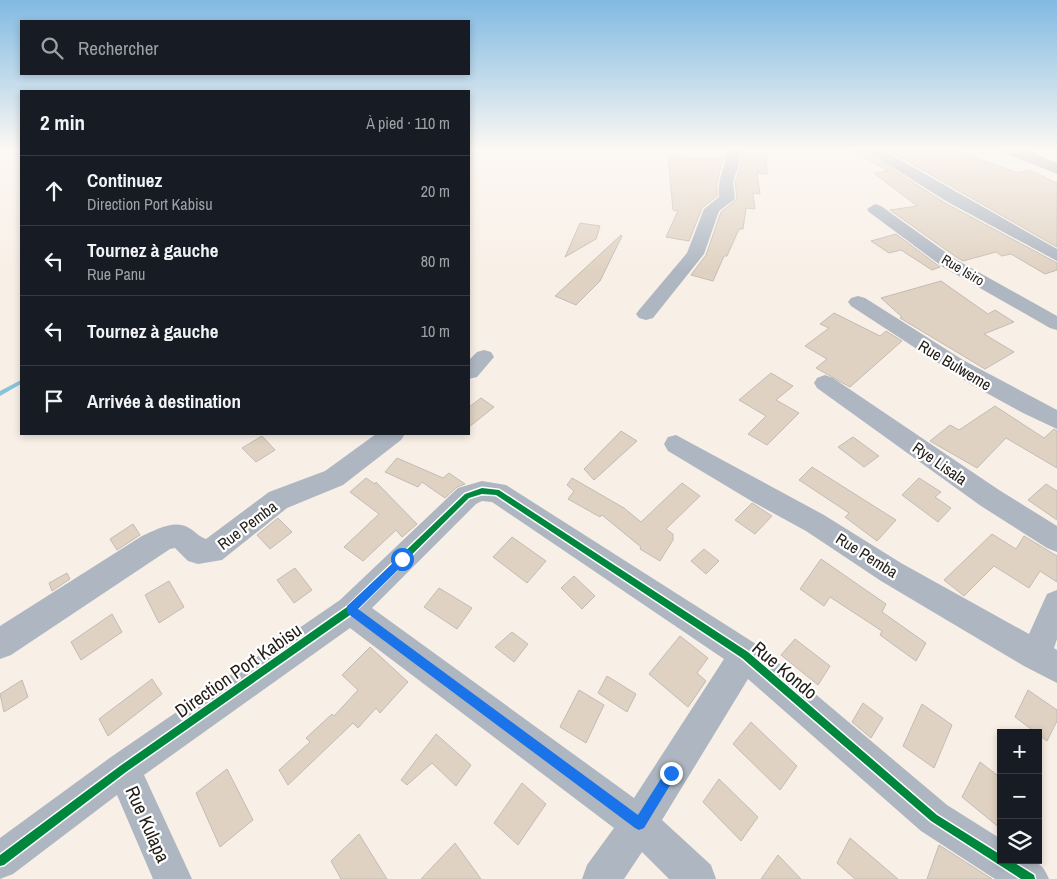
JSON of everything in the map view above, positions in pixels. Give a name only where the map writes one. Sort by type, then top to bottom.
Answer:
[{"type":"street","points":[[646,314],[695,254],[712,209],[727,199],[726,190]]},
{"type":"street","points":[[939,190],[1057,256]]},
{"type":"street","name":"Rue Isiro","points":[[875,209],[949,263],[1057,324]]},
{"type":"street","name":"Rue Bulweme","points":[[858,302],[922,346],[1019,403],[1057,420]]},
{"type":"street","name":"Rye Lisala","points":[[825,383],[990,498],[1057,540]]},
{"type":"street","name":"Rue Pemba","points":[[0,644],[152,544],[168,537],[180,536],[198,552],[212,552],[221,542],[249,524],[278,500],[334,478],[392,435]]},
{"type":"street","name":"Rue Pemba","points":[[676,444],[762,495],[815,523],[891,572],[1046,661]]},
{"type":"street","name":"Direction Port Kabisu","points":[[0,861],[123,770],[350,610],[467,496],[482,491]]},
{"type":"street","name":"Rue Kondo","points":[[482,491],[497,492],[746,655],[934,818],[1030,879]]},
{"type":"street","points":[[1046,661],[1057,604]]},
{"type":"street","points":[[350,610],[639,824],[697,879]]},
{"type":"street","points":[[601,879],[639,824],[746,655]]},
{"type":"street","name":"Rue Kulapa","points":[[123,770],[173,879]]},
{"type":"building","points":[[671,190],[717,190],[717,196],[702,208],[689,241],[666,237],[678,211],[673,210]]},
{"type":"building","points":[[736,190],[759,190],[760,194],[753,193],[755,209],[746,208],[743,229],[739,229],[713,281],[691,275],[706,255],[721,212],[737,199]]},
{"type":"building","points":[[896,190],[925,190],[945,203],[1057,263],[1057,270],[1045,274],[1011,254],[1002,256],[996,252],[963,261],[890,210],[917,206]]},
{"type":"building","points":[[958,190],[1057,190],[1057,247]]},
{"type":"building","points":[[580,223],[600,226],[596,239],[565,257]]},
{"type":"building","points":[[896,234],[940,267],[932,270],[901,250],[889,253],[871,241]]},
{"type":"building","points":[[621,235],[600,281],[576,305],[555,296]]},
{"type":"building","points":[[941,281],[988,314],[995,310],[1014,322],[984,334],[1014,352],[985,369],[900,318],[902,317],[881,298]]},
{"type":"building","points":[[834,313],[880,336],[886,331],[902,341],[850,387],[816,368],[827,359],[805,346],[829,328],[820,324]]},
{"type":"building","points":[[771,373],[793,386],[776,400],[799,413],[767,445],[748,434],[766,416],[739,400]]},
{"type":"building","points":[[481,398],[494,407],[470,426],[470,406]]},
{"type":"building","points":[[995,406],[1044,438],[1054,429],[1057,431],[1057,468],[1006,438],[977,468],[930,441],[950,425],[959,430]]},
{"type":"building","points":[[621,431],[637,441],[594,480],[584,469]]},
{"type":"building","points":[[262,436],[275,450],[256,462],[242,448]]},
{"type":"building","points":[[853,437],[879,456],[864,467],[838,447]]},
{"type":"building","points":[[397,458],[443,478],[449,473],[465,484],[457,487],[445,498],[422,482],[418,487],[385,472]]},
{"type":"building","points":[[812,467],[896,520],[877,541],[845,517],[849,513],[799,480]]},
{"type":"building","points":[[366,478],[375,484],[376,482],[417,524],[402,537],[396,530],[363,561],[344,547],[379,514],[350,492]]},
{"type":"building","points":[[572,478],[624,508],[641,522],[682,483],[700,496],[666,529],[673,534],[673,540],[660,561],[640,549],[641,547],[602,515],[600,517],[568,499],[574,491],[567,485]]},
{"type":"building","points":[[919,478],[941,492],[935,497],[951,508],[938,522],[902,495]]},
{"type":"building","points":[[1046,484],[1057,491],[1057,520],[1028,500]]},
{"type":"building","points":[[752,503],[772,516],[755,534],[735,520]]},
{"type":"building","points":[[278,518],[292,532],[270,549],[257,535]]},
{"type":"building","points":[[133,524],[140,535],[117,550],[110,539]]},
{"type":"building","points":[[992,534],[1016,549],[1024,536],[1057,556],[1057,582],[1040,571],[1029,588],[994,566],[964,596],[944,580]]},
{"type":"building","points":[[512,537],[546,561],[527,583],[493,557]]},
{"type":"building","points":[[704,549],[719,561],[706,574],[691,561]]},
{"type":"building","points":[[821,559],[886,604],[882,612],[926,643],[916,661],[880,635],[882,631],[830,597],[824,606],[800,589]]},
{"type":"building","points":[[295,568],[312,590],[294,603],[277,580]]},
{"type":"building","points":[[67,573],[70,579],[52,591],[49,583]]},
{"type":"building","points":[[574,576],[595,596],[582,609],[561,588]]},
{"type":"building","points":[[169,581],[184,607],[159,623],[145,595]]},
{"type":"building","points":[[439,588],[472,608],[457,629],[424,607]]},
{"type":"building","points":[[112,614],[122,632],[81,660],[71,642]]},
{"type":"building","points":[[512,632],[528,644],[514,662],[495,647]]},
{"type":"building","points":[[680,636],[708,658],[697,673],[706,681],[688,707],[649,674]]},
{"type":"building","points":[[795,639],[830,666],[818,685],[781,655]]},
{"type":"building","points":[[370,647],[408,682],[380,713],[376,708],[358,728],[353,723],[288,785],[279,770],[310,742],[306,738],[332,714],[334,716],[358,690],[342,675]]},
{"type":"building","points":[[607,676],[636,694],[627,712],[598,693]]},
{"type":"building","points":[[152,679],[162,694],[108,736],[99,719]]},
{"type":"building","points":[[22,680],[28,697],[4,712],[0,694]]},
{"type":"building","points":[[579,690],[604,705],[586,743],[560,727]]},
{"type":"building","points":[[1028,690],[1057,710],[1057,721],[1047,741],[1042,737],[1042,729],[1031,729],[1015,717]]},
{"type":"building","points":[[863,703],[883,718],[871,738],[852,722]]},
{"type":"building","points":[[922,704],[952,725],[934,768],[903,746]]},
{"type":"building","points":[[751,722],[797,766],[780,790],[733,744]]},
{"type":"building","points":[[436,734],[471,765],[456,786],[432,763],[407,785],[401,780]]},
{"type":"building","points":[[980,762],[997,775],[997,826],[962,797]]},
{"type":"building","points":[[227,769],[253,820],[220,847],[196,793]]},
{"type":"building","points":[[719,779],[758,817],[741,841],[703,802]]},
{"type":"building","points":[[522,783],[546,804],[518,845],[494,823]]},
{"type":"building","points":[[359,834],[387,879],[341,879],[331,861]]},
{"type":"building","points":[[850,838],[898,879],[855,879],[837,863]]},
{"type":"building","points":[[455,843],[481,879],[421,879]]},
{"type":"building","points":[[939,845],[992,879],[927,879]]},
{"type":"building","points":[[778,855],[801,879],[761,879]]},
{"type":"waterway","points":[[0,394],[20,383]]},
{"type":"cycle path","points":[[0,861],[123,769],[350,610],[467,496],[482,491],[497,492],[745,655],[934,818],[1030,879]]},
{"type":"route","points":[[402,559],[350,610],[639,824],[671,773]]}]
